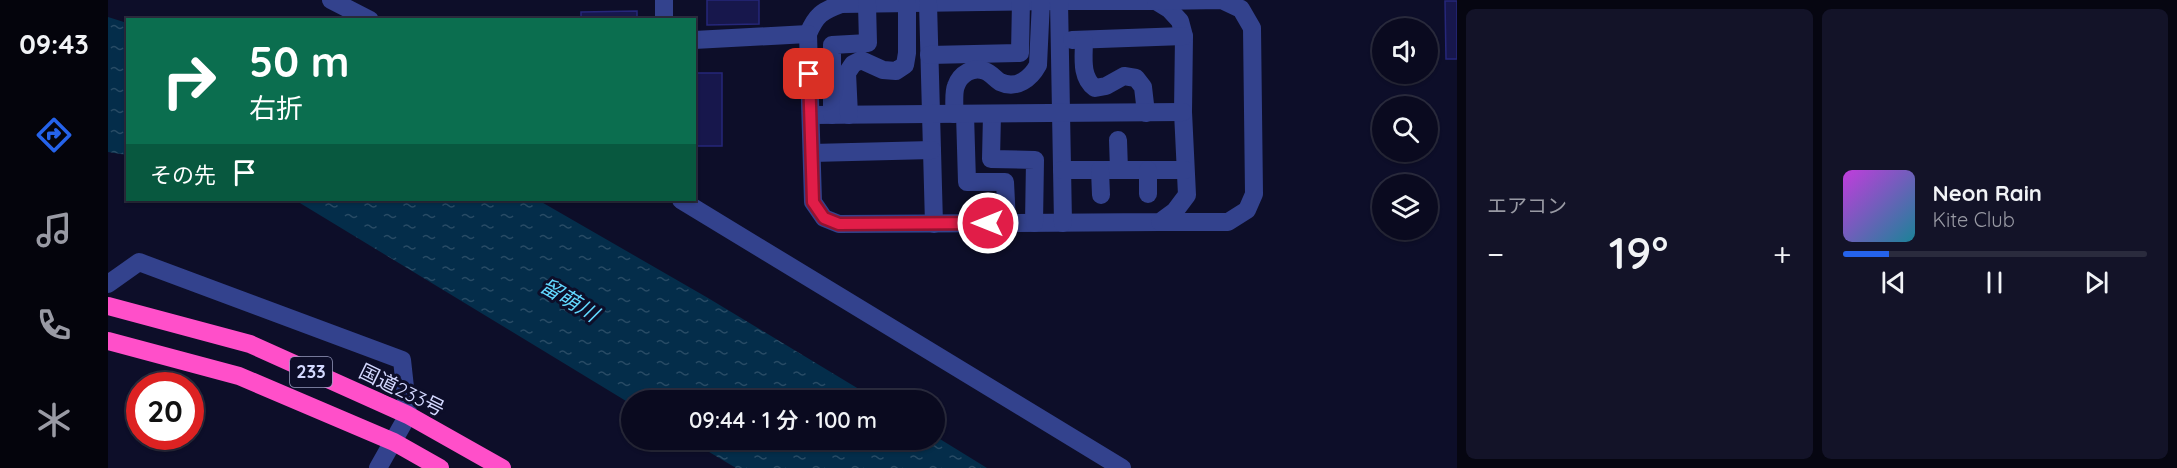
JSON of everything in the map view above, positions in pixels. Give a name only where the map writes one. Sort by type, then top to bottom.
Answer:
[{"type":"highway","name":"国道233号","points":[[108,306],[250,344],[408,415],[502,468]]},
{"type":"highway","name":"233","points":[[108,341],[239,376],[394,442],[440,468]]},
{"type":"street","points":[[331,0],[366,18]]},
{"type":"street","points":[[664,0],[664,18]]},
{"type":"street","points":[[1222,0],[1241,9],[1252,28],[1254,194],[1247,210],[1228,222],[839,224],[824,218],[813,202],[808,34],[814,20],[826,9],[841,4],[1059,1],[1222,0]]},
{"type":"street","points":[[929,55],[1020,53],[1021,1]]},
{"type":"street","points":[[1007,223],[1005,182],[967,182],[955,87],[964,74],[976,68],[988,71],[1001,82],[1015,84],[1025,81],[1034,72],[1038,65],[1041,1]]},
{"type":"street","points":[[1059,1],[1064,223]]},
{"type":"street","points":[[1156,1],[1169,9],[1180,21],[1184,36],[1183,112],[1186,195],[1175,211],[1160,222]]},
{"type":"street","points":[[840,115],[847,74],[853,64],[861,60],[883,70],[896,71],[905,65],[907,3]]},
{"type":"street","points":[[928,3],[934,224]]},
{"type":"street","points":[[840,115],[832,45],[868,43],[867,4]]},
{"type":"street","points":[[696,40],[808,34]]},
{"type":"street","points":[[1060,40],[1184,36]]},
{"type":"street","points":[[1084,40],[1084,71],[1088,83],[1095,88],[1106,86],[1124,76],[1136,78],[1143,87],[1146,113]]},
{"type":"street","points":[[811,115],[1183,112]]},
{"type":"street","points":[[992,114],[991,159],[1035,160],[1034,223]]},
{"type":"street","points":[[1118,140],[1119,170]]},
{"type":"street","points":[[812,153],[932,150]]},
{"type":"street","points":[[1062,170],[1185,170]]},
{"type":"street","points":[[1100,170],[1101,195]]},
{"type":"street","points":[[1148,170],[1148,194]]},
{"type":"street","points":[[683,201],[1122,468]]},
{"type":"street","points":[[108,284],[139,262],[402,360],[408,415],[378,468]]},
{"type":"water","points":[[108,17],[126,23],[126,155],[108,152]]},
{"type":"water","name":"留萌川","points":[[297,201],[540,201],[708,298],[860,390],[621,390],[621,398]]},
{"type":"water","points":[[945,442],[987,468],[736,468],[706,450],[945,450]]},
{"type":"building","points":[[707,0],[759,0],[759,24],[707,25]]},
{"type":"building","points":[[1445,1],[1457,1],[1457,59],[1446,59]]},
{"type":"building","points":[[637,11],[637,18],[581,18],[581,12]]},
{"type":"building","points":[[696,73],[722,73],[722,146],[696,146]]},
{"type":"route","points":[[809,74],[813,202],[824,218],[839,224],[988,223]]}]
